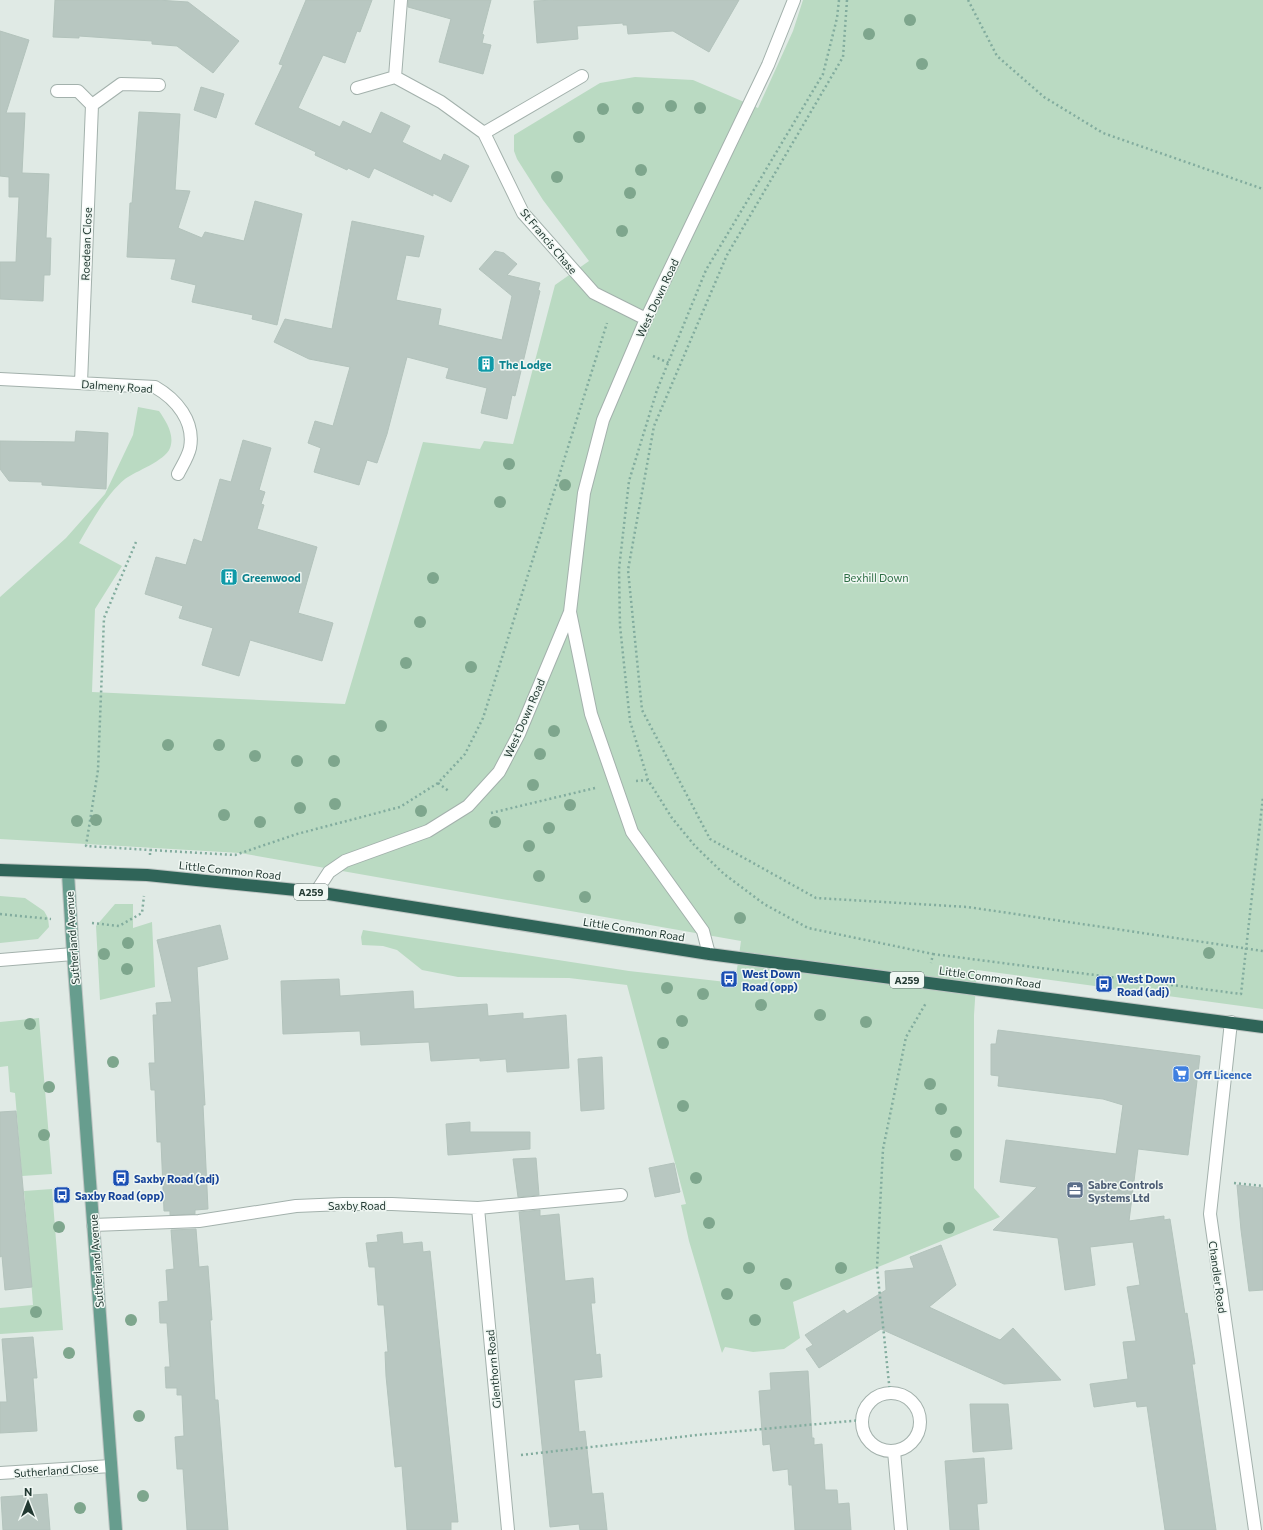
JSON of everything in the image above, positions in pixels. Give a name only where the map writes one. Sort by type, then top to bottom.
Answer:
[{"type":"highway","name":"Little Common Road","points":[[0,870],[147,875],[316,892],[709,954],[1263,1027]]},
{"type":"main road","name":"Sutherland Avenue","points":[[68,873],[116,1530]]},
{"type":"street","points":[[357,88],[395,77],[400,0]]},
{"type":"street","name":"West Down Road","points":[[316,892],[329,872],[345,861],[428,831],[468,806],[499,772],[519,734],[570,612],[584,493],[603,420],[646,319],[765,72],[794,0]]},
{"type":"street","points":[[484,133],[582,76]]},
{"type":"street","name":"St Francis Chase","points":[[395,77],[441,102],[484,133],[523,213],[594,293],[646,319]]},
{"type":"street","points":[[58,91],[78,91],[92,105],[121,84],[159,84]]},
{"type":"street","name":"Roedean Close","points":[[81,383],[92,105]]},
{"type":"street","name":"Dalmeny Road","points":[[0,379],[155,387],[170,395],[189,425],[190,448],[178,474]]},
{"type":"street","name":"West Down Road","points":[[570,612],[591,714],[632,832],[703,931],[709,954]]},
{"type":"street","points":[[0,960],[73,954]]},
{"type":"street","name":"Chandler Road","points":[[1232,1022],[1212,1181],[1210,1214],[1212,1238],[1255,1530]]},
{"type":"street","name":"Saxby Road","points":[[94,1225],[199,1222],[296,1206],[344,1204],[478,1208],[621,1195]]},
{"type":"street","name":"Glenthorn Road","points":[[478,1208],[508,1530]]},
{"type":"street","points":[[890,1393],[901,1394],[911,1400],[918,1409],[921,1420],[919,1432],[912,1442],[903,1448],[894,1451],[881,1449],[871,1443],[865,1434],[862,1420],[869,1402],[878,1396],[890,1393]]},
{"type":"street","points":[[894,1451],[900,1530]]},
{"type":"street","name":"Sutherland Close","points":[[0,1473],[112,1466]]},
{"type":"path","points":[[839,0],[838,18],[823,74],[706,270],[657,390],[629,481],[619,569],[620,626],[630,721],[648,780],[672,818],[695,846],[724,874],[764,904],[808,928],[932,954],[1241,994],[1263,798]]},
{"type":"path","points":[[847,0],[843,58],[727,255],[654,426],[628,570],[642,710],[710,839],[816,898],[968,907],[1263,951]]},
{"type":"path","points":[[968,0],[997,56],[1044,97],[1103,132],[1263,189]]},
{"type":"path","points":[[136,542],[104,618],[98,770],[86,846],[235,855],[297,834],[400,807],[438,783],[465,754],[483,718],[614,303]]},
{"type":"path","points":[[438,783],[480,816],[615,783],[648,780]]},
{"type":"path","points":[[147,875],[150,850]]},
{"type":"path","points":[[890,1393],[877,1268],[883,1149],[906,1037],[926,1003],[932,954]]},
{"type":"path","points":[[1212,1181],[1263,1186]]},
{"type":"path","points":[[501,1457],[697,1434],[862,1420]]},
{"type":"green space","name":"Bexhill Down","points":[[803,0],[1263,0],[1263,1009],[977,970],[974,1015],[974,1188],[1000,1217],[793,1302],[800,1338],[784,1349],[753,1352],[725,1347],[722,1353],[689,1241],[681,1205],[686,1204],[627,985],[569,978],[458,977],[422,970],[397,950],[383,946],[362,945],[361,937],[363,930],[629,971],[735,983],[741,941],[240,853],[0,839],[0,597],[66,538],[105,494],[133,435],[138,407],[159,411],[171,433],[170,448],[167,453],[150,465],[125,479],[111,493],[99,509],[79,543],[122,566],[95,609],[92,692],[345,704],[423,442],[480,449],[484,441],[513,444],[555,285],[589,261],[543,200],[517,159],[514,151],[514,135],[600,83],[635,77],[693,80],[758,108],[793,31]]},
{"type":"green space","points":[[0,896],[25,898],[44,911],[48,918],[49,927],[38,939],[0,943]]},
{"type":"green space","points":[[115,904],[133,904],[133,928],[152,922],[155,987],[100,1000],[96,926]]},
{"type":"green space","points":[[39,1018],[52,1174],[22,1176],[15,1093],[10,1092],[8,1066],[0,1067],[0,1022]]},
{"type":"green space","points":[[52,1189],[63,1330],[0,1334],[0,1308],[33,1305],[24,1191]]},
{"type":"building","points":[[55,0],[157,0],[188,2],[239,41],[213,73],[177,46],[152,44],[152,41],[79,36],[79,38],[53,37]]},
{"type":"building","points":[[306,0],[372,0],[360,32],[357,31],[345,63],[323,55],[298,108],[340,127],[343,121],[371,134],[381,112],[410,126],[402,142],[441,161],[444,154],[469,166],[451,202],[433,193],[433,196],[374,168],[369,178],[348,168],[347,170],[315,155],[316,152],[255,124],[283,65],[279,64]]},
{"type":"building","points":[[408,0],[491,0],[482,34],[484,35],[482,43],[491,45],[483,74],[439,62],[451,19],[408,7]]},
{"type":"building","points":[[739,0],[709,52],[673,31],[628,34],[627,25],[623,25],[623,23],[577,26],[578,39],[537,43],[534,1]]},
{"type":"building","points":[[0,31],[29,40],[6,113],[25,113],[22,173],[49,174],[46,238],[51,238],[50,275],[44,275],[43,301],[0,299],[0,262],[16,262],[19,197],[9,197],[9,177],[0,176]]},
{"type":"building","points":[[201,87],[224,94],[216,118],[194,110]]},
{"type":"building","points":[[139,112],[180,114],[175,190],[190,191],[178,228],[202,238],[205,232],[244,241],[255,201],[302,214],[277,325],[252,319],[253,315],[192,302],[196,285],[171,279],[176,259],[127,257],[130,203],[132,203]]},
{"type":"building","points":[[352,221],[424,236],[419,257],[406,255],[396,300],[441,309],[438,325],[502,340],[512,296],[479,269],[495,251],[504,253],[517,264],[507,275],[540,283],[538,290],[540,291],[515,396],[512,395],[507,419],[481,413],[487,388],[446,378],[449,368],[407,357],[387,434],[377,463],[367,460],[359,485],[314,472],[321,448],[308,443],[315,421],[333,426],[350,367],[309,359],[274,342],[285,319],[332,329]]},
{"type":"building","points":[[76,431],[108,433],[106,489],[42,485],[42,482],[9,481],[0,469],[0,441],[75,442]]},
{"type":"building","name":"Greenwood","points":[[243,440],[271,448],[259,490],[265,492],[261,504],[264,505],[257,529],[317,547],[298,613],[333,623],[322,661],[250,640],[239,676],[202,665],[213,628],[179,618],[183,606],[145,594],[156,557],[186,565],[194,539],[202,542],[220,479],[231,482]]},
{"type":"building","points":[[220,925],[228,959],[197,967],[205,1105],[203,1105],[208,1209],[195,1210],[195,1214],[170,1215],[170,1211],[164,1211],[161,1142],[157,1142],[155,1090],[151,1090],[149,1063],[155,1063],[153,1015],[157,1015],[156,1003],[172,1002],[157,940]]},
{"type":"building","points":[[339,979],[340,996],[413,991],[414,1009],[487,1004],[488,1016],[523,1013],[523,1019],[566,1015],[569,1068],[507,1072],[506,1059],[480,1061],[480,1058],[431,1061],[429,1042],[361,1045],[360,1031],[283,1034],[281,981]]},
{"type":"building","points":[[998,1030],[1200,1056],[1188,1155],[1138,1149],[1129,1221],[1164,1216],[1164,1220],[1170,1219],[1185,1314],[1187,1313],[1195,1364],[1192,1364],[1216,1530],[1165,1530],[1147,1406],[1137,1407],[1136,1401],[1094,1407],[1090,1384],[1128,1379],[1123,1342],[1136,1341],[1127,1287],[1140,1285],[1133,1242],[1090,1247],[1095,1285],[1065,1290],[1058,1238],[993,1230],[1037,1187],[1000,1182],[1006,1140],[1116,1154],[1123,1105],[1103,1099],[998,1086],[999,1076],[991,1075],[991,1044],[996,1044]]},
{"type":"building","points":[[602,1057],[604,1109],[581,1111],[578,1059]]},
{"type":"building","points":[[16,1111],[32,1287],[5,1290],[2,1256],[0,1257],[0,1112]]},
{"type":"building","points":[[470,1122],[470,1132],[530,1132],[530,1149],[448,1155],[446,1124]]},
{"type":"building","points":[[536,1158],[539,1195],[518,1197],[513,1159]]},
{"type":"building","points":[[674,1163],[680,1192],[655,1197],[649,1168]]},
{"type":"building","points":[[1237,1185],[1263,1188],[1263,1290],[1249,1291]]},
{"type":"building","points":[[540,1210],[540,1216],[559,1214],[565,1281],[593,1278],[595,1303],[591,1303],[596,1355],[600,1354],[602,1377],[574,1380],[579,1432],[585,1431],[592,1494],[603,1493],[607,1530],[580,1530],[579,1524],[550,1527],[519,1212]]},
{"type":"building","points":[[196,1229],[199,1267],[208,1266],[215,1400],[218,1400],[228,1530],[187,1530],[183,1469],[177,1469],[175,1437],[184,1436],[182,1395],[177,1395],[177,1388],[166,1388],[165,1367],[170,1367],[167,1323],[160,1323],[159,1302],[168,1301],[166,1270],[174,1269],[171,1230]]},
{"type":"building","points":[[402,1232],[403,1244],[422,1242],[423,1252],[430,1251],[458,1522],[451,1522],[451,1530],[407,1530],[402,1466],[395,1467],[386,1376],[385,1352],[388,1352],[384,1305],[378,1305],[375,1267],[369,1267],[366,1243],[378,1242],[377,1235]]},
{"type":"building","points":[[941,1245],[956,1285],[929,1307],[1000,1340],[1013,1328],[1061,1380],[1004,1384],[881,1329],[819,1368],[806,1349],[813,1345],[805,1335],[844,1310],[847,1314],[886,1290],[885,1271],[914,1268],[910,1257]]},
{"type":"building","points":[[33,1337],[37,1378],[33,1378],[37,1431],[0,1433],[0,1402],[7,1402],[2,1339]]},
{"type":"building","points":[[808,1371],[812,1438],[814,1438],[814,1445],[822,1444],[825,1490],[837,1490],[838,1504],[849,1503],[851,1530],[795,1530],[792,1485],[789,1485],[788,1469],[773,1471],[770,1444],[763,1445],[759,1391],[771,1390],[770,1373]]},
{"type":"building","points":[[970,1404],[1008,1404],[1012,1449],[973,1452]]},
{"type":"building","points":[[984,1458],[987,1503],[977,1504],[979,1530],[950,1530],[945,1461]]},
{"type":"building","points":[[47,1494],[50,1530],[3,1530],[1,1497]]},
{"type":"place","name":"The Lodge","points":[[486,364]]},
{"type":"place","name":"Greenwood","points":[[229,577]]},
{"type":"place","name":"West Down Road (opp)","points":[[729,979]]},
{"type":"place","name":"West Down Road (adj)","points":[[1104,984]]},
{"type":"place","name":"Off Licence","points":[[1181,1074]]},
{"type":"place","name":"Saxby Road (adj)","points":[[121,1178]]},
{"type":"place","name":"Sabre Controls Systems Ltd","points":[[1075,1190]]},
{"type":"place","name":"Saxby Road (opp)","points":[[62,1195]]}]
